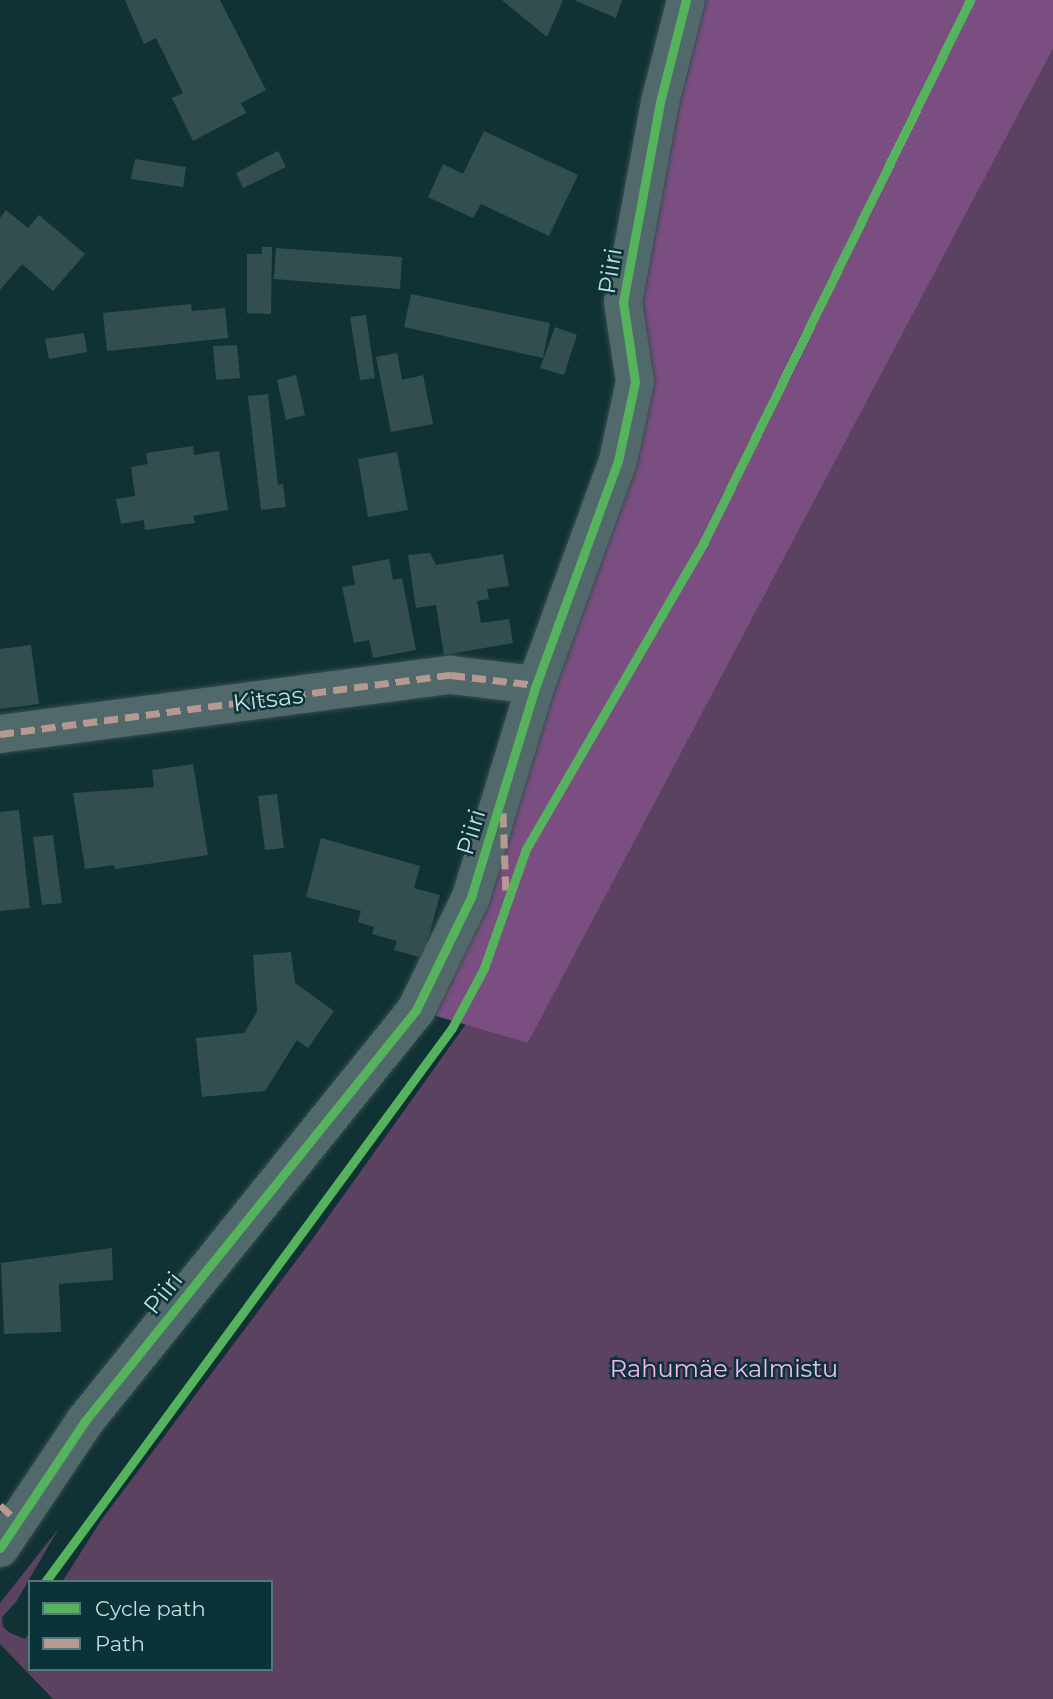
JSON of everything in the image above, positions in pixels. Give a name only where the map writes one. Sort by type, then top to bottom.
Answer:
[{"type":"street","name":"Piiri","points":[[6,1525],[85,1421],[416,1010],[471,897],[536,685],[618,461],[635,382],[623,302],[660,102],[686,0]]},
{"type":"street","name":"Kitsas","points":[[0,734],[451,675],[536,685]]},
{"type":"green space","name":"Rahumäe kalmistu","points":[[1053,49],[1053,1699],[53,1699],[0,1644],[0,1603],[59,1528],[16,1602],[2,1617],[3,1627],[10,1633],[25,1639],[28,1635],[28,1671],[273,1671],[273,1580],[63,1580],[102,1519],[311,1241],[466,1024],[528,1043]]},
{"type":"shaded area","points":[[686,0],[1053,0],[1053,49],[528,1043],[416,1010],[618,461],[623,302]]},
{"type":"building","points":[[125,0],[220,0],[266,90],[241,103],[246,113],[193,141],[172,98],[183,93],[156,38],[144,44]]},
{"type":"building","points":[[502,0],[563,0],[547,37]]},
{"type":"building","points":[[574,0],[622,0],[616,18]]},
{"type":"building","points":[[484,131],[578,175],[549,236],[481,204],[473,218],[428,197],[443,164],[463,174]]},
{"type":"building","points":[[278,151],[286,167],[243,188],[236,173]]},
{"type":"building","points":[[135,159],[186,167],[183,187],[131,179]]},
{"type":"building","points":[[6,210],[28,228],[39,215],[85,254],[53,291],[22,264],[0,290],[0,218]]},
{"type":"building","points":[[262,247],[272,247],[271,314],[247,313],[247,254],[262,254]]},
{"type":"building","points":[[276,248],[402,257],[400,289],[274,279]]},
{"type":"building","points":[[411,294],[550,323],[543,358],[404,327]]},
{"type":"building","points":[[191,304],[192,311],[225,308],[228,338],[107,351],[103,313]]},
{"type":"building","points":[[366,315],[375,378],[360,380],[350,317]]},
{"type":"building","points":[[555,327],[577,335],[564,375],[540,368]]},
{"type":"building","points":[[84,333],[87,352],[49,359],[45,339]]},
{"type":"building","points":[[237,345],[240,378],[216,380],[213,346]]},
{"type":"building","points":[[397,353],[402,380],[423,375],[433,424],[391,432],[376,357]]},
{"type":"building","points":[[296,375],[305,415],[286,420],[277,380]]},
{"type":"building","points":[[268,394],[278,485],[283,484],[286,507],[261,510],[248,396]]},
{"type":"building","points":[[193,446],[194,455],[219,451],[228,510],[193,516],[195,523],[145,530],[144,520],[121,524],[116,499],[135,496],[131,467],[148,464],[146,453]]},
{"type":"building","points":[[397,452],[408,510],[368,517],[358,459]]},
{"type":"building","points":[[430,553],[436,565],[503,554],[509,586],[487,589],[489,599],[477,601],[481,623],[509,619],[513,643],[444,655],[436,605],[416,608],[408,555]]},
{"type":"building","points":[[389,559],[393,580],[402,578],[416,650],[373,658],[369,640],[354,643],[342,587],[355,585],[352,566]]},
{"type":"building","points":[[31,645],[39,704],[0,709],[0,649]]},
{"type":"building","points":[[193,764],[208,855],[115,869],[114,865],[85,869],[73,793],[154,787],[152,770]]},
{"type":"building","points":[[277,794],[284,848],[265,850],[258,796]]},
{"type":"building","points":[[19,810],[30,908],[0,911],[0,812]]},
{"type":"building","points":[[53,835],[62,903],[42,905],[33,837]]},
{"type":"building","points":[[321,838],[420,866],[414,888],[440,895],[423,958],[394,950],[397,941],[372,934],[374,927],[358,922],[361,911],[306,897]]},
{"type":"building","points":[[291,952],[295,983],[334,1011],[308,1048],[297,1040],[265,1091],[202,1097],[196,1038],[244,1033],[257,1012],[253,955]]},
{"type":"building","points":[[112,1248],[113,1280],[59,1284],[61,1332],[4,1334],[1,1263]]},
{"type":"marked path","points":[[0,734],[451,675],[536,685]]},
{"type":"marked path","points":[[503,813],[506,894]]},
{"type":"marked path","points":[[0,1505],[18,1521]]},
{"type":"cycle path","points":[[0,1548],[85,1421],[416,1010],[471,897],[536,685],[618,461],[635,382],[623,302],[660,102],[686,0]]},
{"type":"cycle path","points":[[46,1580],[452,1028],[484,968],[526,849],[704,542],[970,0]]}]
